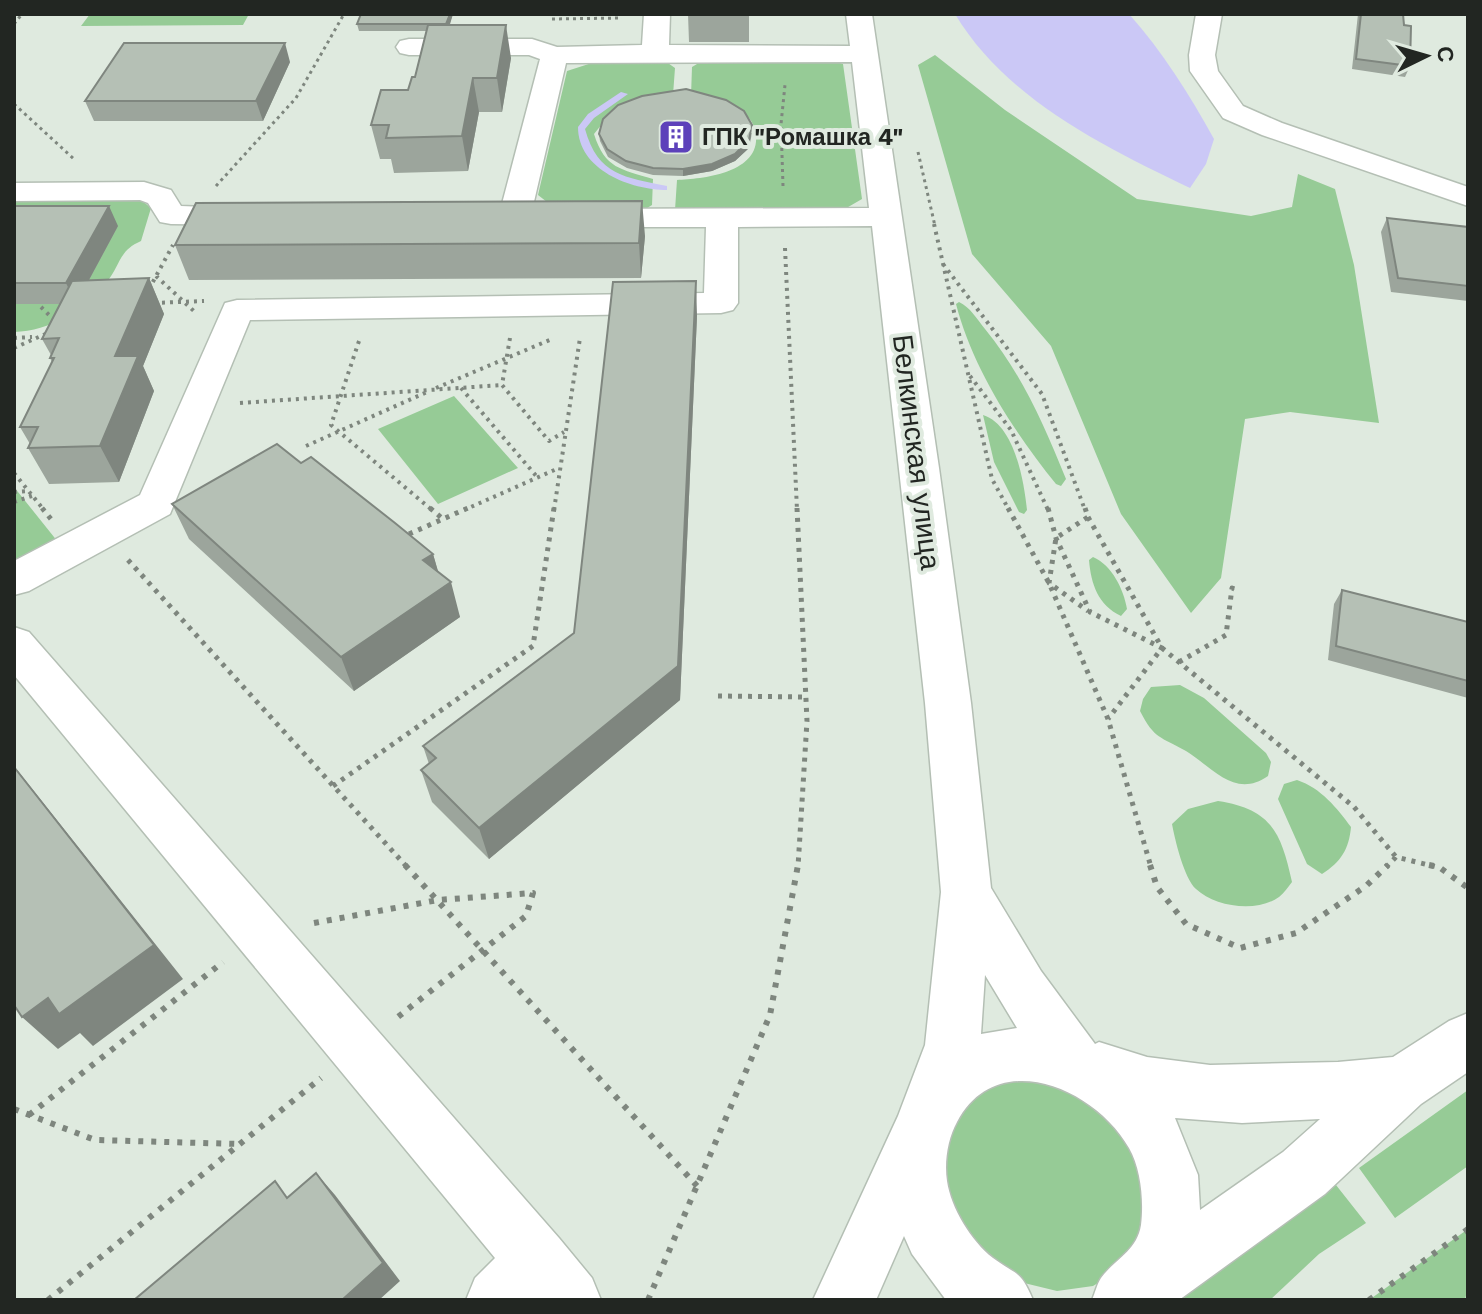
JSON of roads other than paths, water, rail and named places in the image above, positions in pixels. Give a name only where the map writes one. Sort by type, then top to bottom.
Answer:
[{"type":"street","name":"Белкинская улица","points":[[844,1300],[921,1130],[953,1045],[966,892],[943,656],[859,14]]},
{"type":"street","points":[[1209,14],[1202,55],[1204,71],[1233,112],[1400,175],[1468,197]]},
{"type":"street","points":[[655,53],[657,16]]},
{"type":"street","points":[[409,47],[532,47],[554,55],[865,54]]},
{"type":"street","points":[[554,55],[524,218],[886,217]]},
{"type":"street","points":[[14,192],[144,191],[160,197],[171,215],[282,216]]},
{"type":"street","points":[[14,580],[156,504],[237,310],[513,305],[584,315],[721,303],[722,217]]},
{"type":"street","points":[[14,644],[358,1048],[535,1287]]},
{"type":"street","name":"Белкинская улица","points":[[966,892],[1022,989],[1075,1063]]},
{"type":"street","points":[[1123,1300],[1304,1173],[1401,1084],[1468,1040]]},
{"type":"street","name":"Белкинская улица","points":[[1002,1300],[968,1278],[933,1233],[917,1180],[921,1130],[944,1088],[981,1061],[1027,1053],[1075,1063],[1117,1089],[1150,1128],[1169,1175],[1171,1226],[1154,1270],[1123,1300]]},
{"type":"street","points":[[1075,1063],[1147,1085],[1212,1092],[1306,1093],[1401,1084]]},
{"type":"water","points":[[955,14],[1129,14],[1175,74],[1214,139],[1206,164],[1190,188],[1091,137],[1029,96],[976,44]]},
{"type":"waterway","points":[[624,94],[591,116],[581,129],[585,145],[600,166],[610,173],[664,188]]},
{"type":"place","name":"ГПК \"Ромашка 4\"","points":[[676,137]]}]
